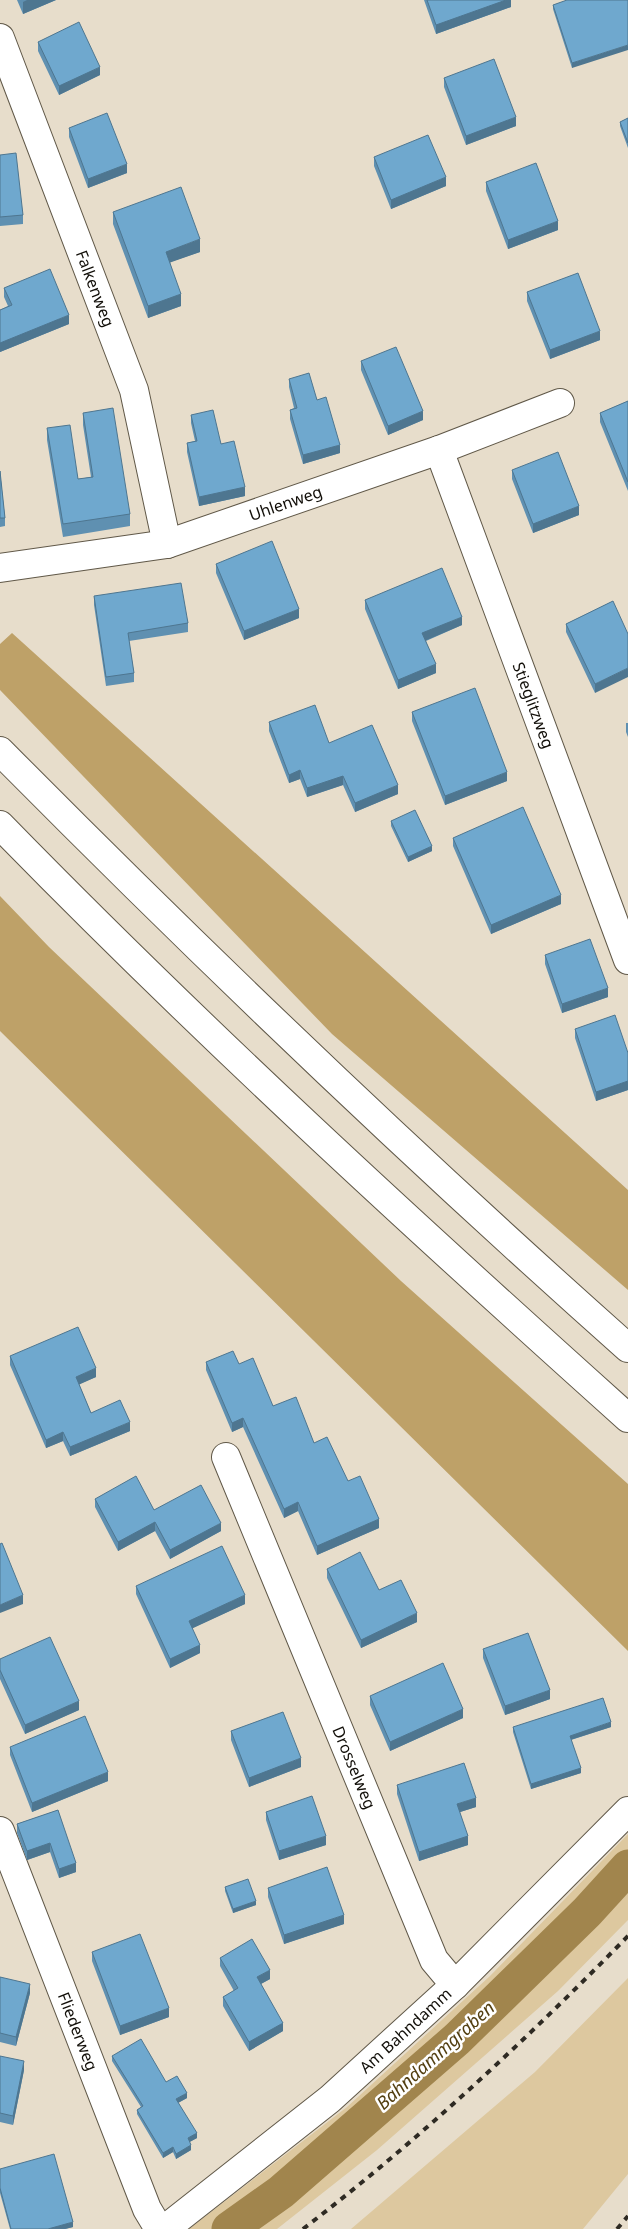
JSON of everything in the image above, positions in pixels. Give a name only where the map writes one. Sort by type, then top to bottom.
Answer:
[{"type":"main road","name":"Falkenweg","points":[[0,38],[134,390],[167,544]]},
{"type":"main road","name":"Uhlenweg","points":[[0,568],[167,544],[439,450],[560,403]]},
{"type":"main road","name":"Stieglitzweg","points":[[439,450],[628,960]]},
{"type":"main road","points":[[0,750],[93,844],[368,1110],[628,1348]]},
{"type":"main road","points":[[0,825],[199,1021],[361,1175],[628,1418]]},
{"type":"main road","name":"Drosselweg","points":[[226,1456],[434,1960],[455,1985]]},
{"type":"main road","name":"Am Bahndamm","points":[[165,2229],[330,2099],[455,1985],[628,1812]]},
{"type":"main road","name":"Fliederweg","points":[[0,1831],[147,2209],[160,2229]]},
{"type":"shaded area","points":[[12,633],[628,1190],[628,1290],[332,1034],[0,690],[0,644]]},
{"type":"shaded area","points":[[0,896],[49,947],[401,1281],[628,1484],[628,1651],[0,1031]]},
{"type":"shaded area","points":[[628,1834],[628,1920],[558,1991],[377,2150],[277,2229],[189,2229],[347,2107],[490,1976]]},
{"type":"shaded area","points":[[628,1978],[628,2174],[583,2229],[351,2229],[535,2072]]},
{"type":"building","points":[[427,0],[506,0],[436,25]]},
{"type":"building","points":[[567,0],[628,0],[628,45],[572,63],[553,5]]},
{"type":"building","points":[[79,22],[100,67],[59,86],[38,42]]},
{"type":"building","points":[[494,59],[516,117],[466,136],[444,78]]},
{"type":"building","points":[[107,113],[127,164],[88,179],[69,128]]},
{"type":"building","points":[[628,118],[628,143],[620,122]]},
{"type":"building","points":[[428,135],[446,177],[391,200],[374,157]]},
{"type":"building","points":[[16,153],[23,215],[0,217],[0,155]]},
{"type":"building","points":[[536,163],[558,221],[508,240],[486,182]]},
{"type":"building","points":[[181,187],[200,239],[166,252],[181,294],[148,306],[113,212]]},
{"type":"building","points":[[50,269],[69,315],[0,343],[0,310],[12,305],[4,288]]},
{"type":"building","points":[[578,273],[600,331],[550,350],[527,292]]},
{"type":"building","points":[[396,347],[423,411],[388,426],[361,361]]},
{"type":"building","points":[[309,373],[317,400],[326,397],[340,445],[303,455],[290,410],[297,408],[289,379]]},
{"type":"building","points":[[628,401],[628,482],[600,413]]},
{"type":"building","points":[[113,408],[130,514],[63,524],[47,428],[70,425],[78,479],[93,477],[83,413]]},
{"type":"building","points":[[213,410],[221,444],[234,441],[245,487],[199,497],[187,443],[197,441],[191,415]]},
{"type":"building","points":[[558,452],[579,506],[533,524],[512,470]]},
{"type":"building","points":[[0,471],[5,518],[0,518]]},
{"type":"building","points":[[272,541],[299,609],[244,631],[216,564]]},
{"type":"building","points":[[442,568],[462,617],[422,633],[436,664],[398,680],[365,600]]},
{"type":"building","points":[[181,583],[188,623],[128,633],[134,673],[106,677],[94,596]]},
{"type":"building","points":[[613,601],[628,634],[628,668],[595,684],[566,624]]},
{"type":"building","points":[[475,688],[507,772],[445,796],[412,712]]},
{"type":"building","points":[[315,705],[329,743],[372,725],[398,785],[355,803],[343,776],[307,788],[300,770],[289,775],[269,722]]},
{"type":"building","points":[[523,807],[561,895],[491,925],[453,838]]},
{"type":"building","points":[[415,810],[432,846],[408,857],[391,821]]},
{"type":"building","points":[[590,939],[608,988],[562,1004],[545,955]]},
{"type":"building","points":[[615,1015],[628,1053],[628,1081],[596,1092],[575,1029]]},
{"type":"building","points":[[78,1327],[96,1368],[76,1377],[91,1413],[120,1400],[130,1422],[70,1447],[63,1432],[46,1440],[10,1356]]},
{"type":"building","points":[[233,1351],[239,1364],[253,1358],[273,1406],[296,1397],[314,1443],[327,1437],[348,1481],[360,1476],[379,1519],[317,1546],[298,1502],[284,1509],[243,1418],[232,1423],[206,1362]]},
{"type":"building","points":[[136,1476],[154,1510],[201,1485],[221,1523],[170,1550],[155,1522],[118,1542],[95,1499]]},
{"type":"building","points":[[2,1543],[23,1595],[0,1605],[0,1544]]},
{"type":"building","points":[[222,1546],[245,1595],[189,1621],[200,1645],[170,1659],[136,1586]]},
{"type":"building","points":[[360,1552],[379,1590],[401,1580],[417,1613],[361,1640],[327,1569]]},
{"type":"building","points":[[528,1633],[550,1690],[505,1706],[483,1649]]},
{"type":"building","points":[[50,1637],[79,1701],[25,1725],[0,1670],[0,1659]]},
{"type":"building","points":[[443,1663],[463,1709],[390,1742],[370,1696]]},
{"type":"building","points":[[603,1698],[611,1722],[570,1736],[581,1768],[531,1784],[513,1727]]},
{"type":"building","points":[[283,1712],[301,1758],[249,1778],[231,1731]]},
{"type":"building","points":[[85,1716],[108,1772],[32,1803],[10,1747]]},
{"type":"building","points":[[464,1763],[476,1798],[457,1804],[468,1836],[419,1852],[397,1785]]},
{"type":"building","points":[[312,1796],[326,1836],[279,1851],[266,1812]]},
{"type":"building","points":[[58,1810],[76,1863],[59,1869],[50,1843],[27,1851],[17,1824]]},
{"type":"building","points":[[327,1867],[344,1915],[284,1935],[268,1888]]},
{"type":"building","points":[[248,1879],[256,1901],[233,1909],[225,1887]]},
{"type":"building","points":[[140,1934],[169,2008],[120,2026],[92,1952]]},
{"type":"building","points":[[252,1939],[270,1970],[257,1977],[283,2023],[249,2042],[223,1997],[238,1988],[220,1958]]},
{"type":"building","points":[[0,1977],[30,1984],[16,2037],[0,2033]]},
{"type":"building","points":[[141,2039],[166,2082],[177,2076],[187,2093],[176,2099],[197,2133],[188,2138],[191,2145],[176,2154],[173,2147],[163,2153],[137,2110],[143,2106],[112,2056]]},
{"type":"building","points":[[0,2056],[24,2061],[13,2116],[0,2113]]},
{"type":"building","points":[[54,2154],[73,2222],[48,2229],[11,2229],[0,2188],[0,2169]]},
{"type":"waterway","name":"Bahndammgraben","points":[[229,2229],[281,2192],[457,2039],[587,1912],[628,1867]]},
{"type":"railway","points":[[303,2229],[430,2125],[511,2051],[628,1936]]},
{"type":"railway","points":[[617,2229],[628,2216]]}]
